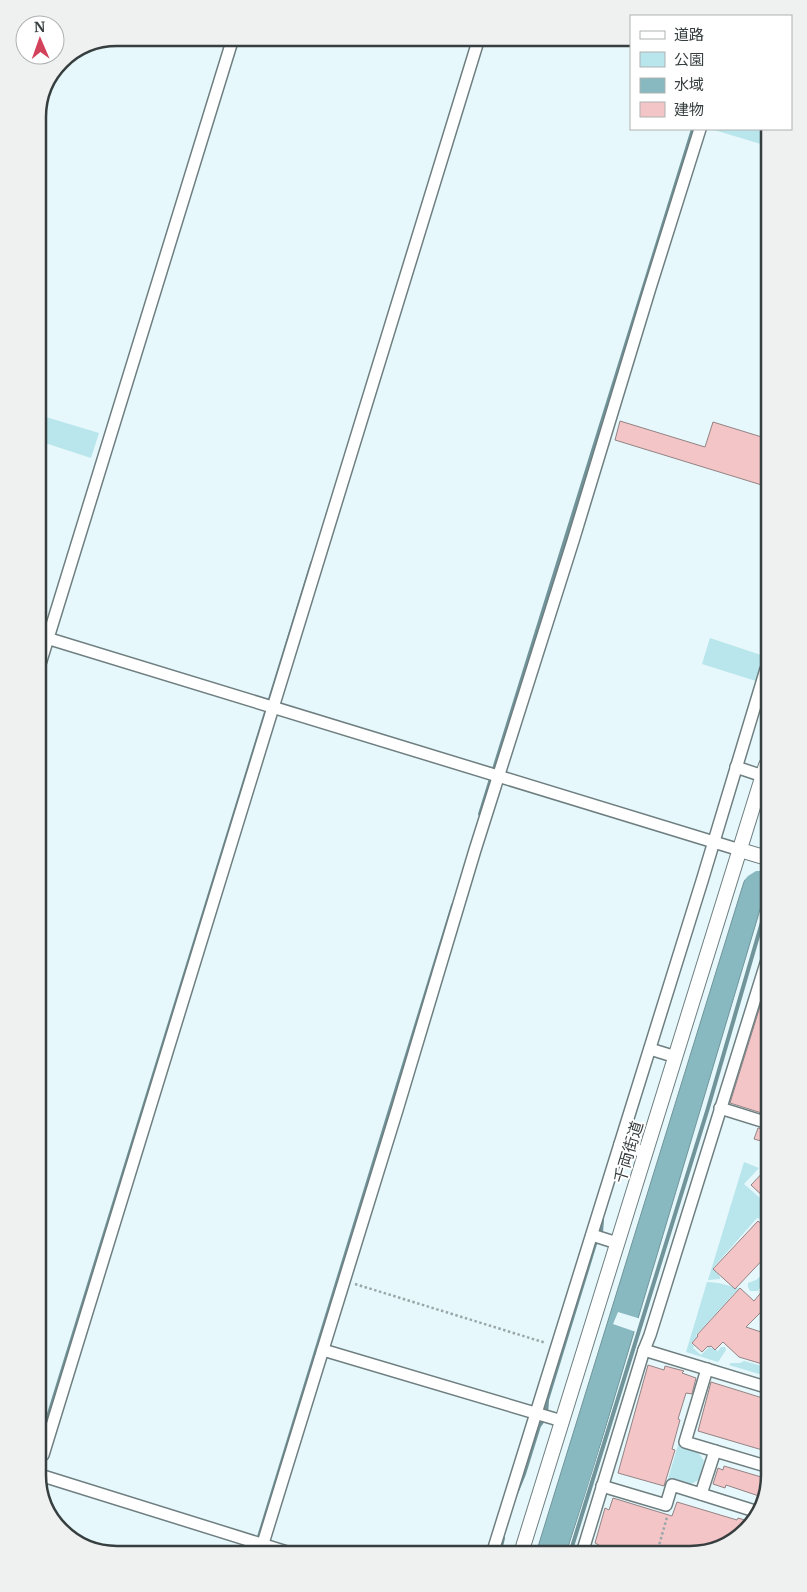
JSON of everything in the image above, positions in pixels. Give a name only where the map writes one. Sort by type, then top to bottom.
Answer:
[{"type":"street","points":[[46,631],[229,46]]},
{"type":"street","points":[[46,1445],[477,46]]},
{"type":"street","points":[[46,1477],[259,1545],[323,1350],[494,775],[573,541],[652,278],[700,130]]},
{"type":"street","points":[[46,638],[761,856]]},
{"type":"street","points":[[495,1546],[542,1415],[558,1347],[597,1236],[655,1050],[761,685]]},
{"type":"street","points":[[736,767],[761,770]]},
{"type":"street","name":"千両街道","points":[[523,1546],[676,1057],[746,852],[761,787]]},
{"type":"street","points":[[584,1546],[761,979]]},
{"type":"street","points":[[655,1050],[676,1057]]},
{"type":"street","points":[[720,1108],[761,1121]]},
{"type":"street","points":[[625,1146],[646,1153]]},
{"type":"street","points":[[597,1236],[618,1243]]},
{"type":"street","points":[[323,1350],[562,1421]]},
{"type":"street","points":[[644,1350],[761,1386]]},
{"type":"street","points":[[707,1369],[685,1442],[761,1464]]},
{"type":"street","points":[[701,1494],[715,1451]]},
{"type":"street","points":[[602,1486],[666,1505],[672,1485],[751,1510]]},
{"type":"path","points":[[344,1281],[558,1347]]},
{"type":"path","points":[[659,1546],[668,1513],[666,1505]]},
{"type":"green space","points":[[714,130],[761,130],[761,144]]},
{"type":"green space","points":[[46,417],[99,433],[91,458],[46,443]]},
{"type":"green space","points":[[710,638],[761,655],[761,665],[756,681],[702,664]]},
{"type":"green space","points":[[744,1162],[759,1168],[744,1184],[761,1199],[761,1219],[757,1218],[713,1268],[720,1279],[708,1280]]},
{"type":"green space","points":[[761,1276],[761,1286],[758,1291],[750,1291],[748,1283]]},
{"type":"green space","points":[[707,1282],[739,1288],[691,1343],[694,1346],[693,1348],[701,1355],[709,1347],[718,1351],[721,1347],[725,1347],[726,1350],[718,1362],[686,1352]]},
{"type":"green space","points":[[744,1361],[761,1366],[761,1375],[729,1365],[731,1363]]},
{"type":"green space","points":[[678,1445],[698,1452],[704,1461],[699,1480],[689,1485],[668,1479]]},
{"type":"water","points":[[761,830],[761,906],[589,1483],[568,1546],[538,1546]]},
{"type":"pier","points":[[761,821],[761,871],[756,871],[748,876],[741,884]]},
{"type":"pier","points":[[618,1312],[641,1319],[571,1546],[569,1546],[636,1332],[613,1324]]},
{"type":"building","points":[[620,421],[705,447],[713,422],[761,437],[761,485],[615,440]]},
{"type":"building","points":[[761,1003],[761,1113],[730,1103]]},
{"type":"building","points":[[758,1128],[761,1129],[761,1141],[754,1139]]},
{"type":"building","points":[[761,1174],[761,1194],[751,1185]]},
{"type":"building","points":[[758,1221],[761,1224],[761,1261],[735,1289],[713,1269]]},
{"type":"building","points":[[740,1288],[754,1301],[761,1293],[761,1312],[746,1327],[761,1332],[761,1364],[739,1357],[723,1342],[715,1350],[708,1346],[702,1352],[692,1343]]},
{"type":"building","points":[[648,1365],[664,1370],[665,1366],[684,1371],[682,1373],[696,1378],[692,1394],[686,1393],[678,1419],[680,1420],[672,1449],[675,1450],[664,1486],[618,1473]]},
{"type":"building","points":[[711,1382],[761,1398],[761,1450],[698,1431]]},
{"type":"building","points":[[724,1466],[761,1477],[757,1495],[726,1485],[725,1488],[713,1484],[718,1468],[723,1470]]},
{"type":"building","points":[[613,1498],[672,1516],[677,1502],[737,1520],[738,1518],[744,1520],[725,1536],[703,1544],[689,1546],[599,1546],[595,1543],[605,1508],[609,1510]]},
{"type":"waterway","points":[[480,814],[693,130]]},
{"type":"waterway","points":[[270,699],[312,563]]},
{"type":"waterway","points":[[46,1423],[266,712]]},
{"type":"waterway","points":[[256,1546],[453,905]]},
{"type":"waterway","points":[[572,1546],[708,1108],[761,926]]},
{"type":"waterway","points":[[621,1158],[628,1143],[628,1135]]},
{"type":"waterway","points":[[517,1491],[539,1426],[545,1417],[547,1400],[595,1244],[601,1232],[602,1220]]},
{"type":"waterway","points":[[501,1546],[503,1538]]}]
